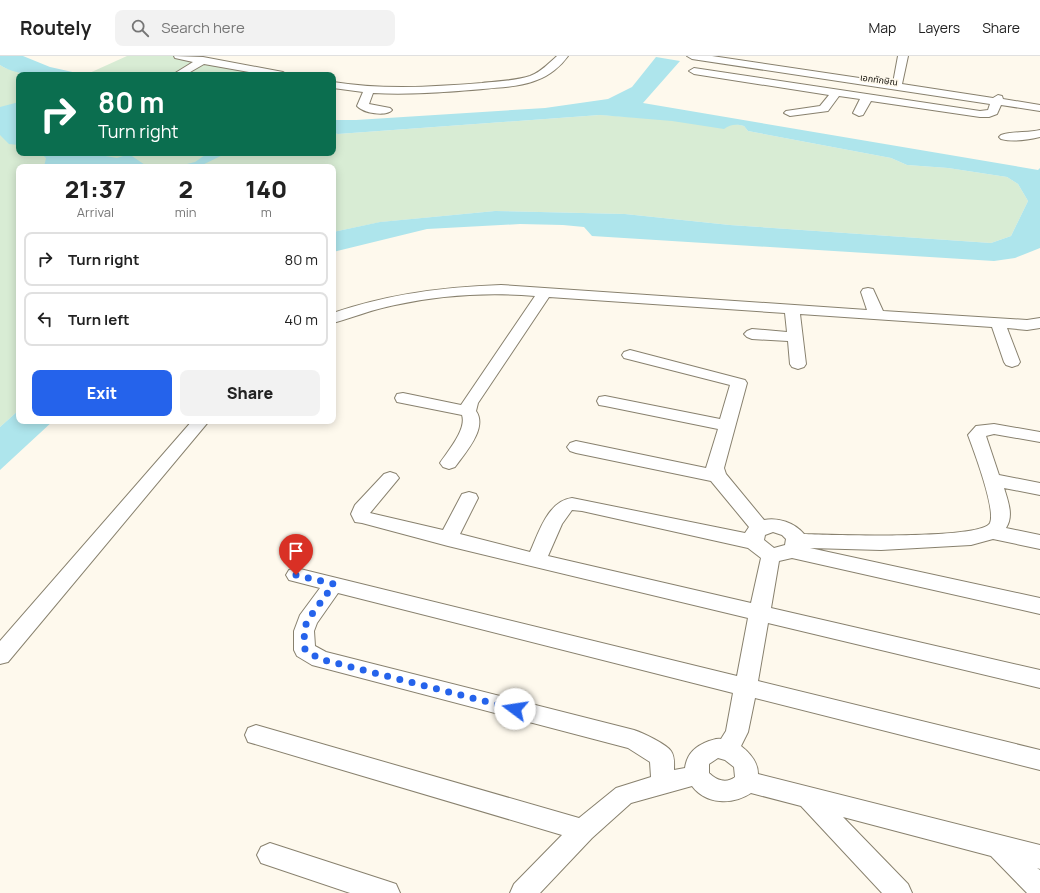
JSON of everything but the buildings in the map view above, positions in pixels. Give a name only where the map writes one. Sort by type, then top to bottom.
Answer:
[{"type":"street","points":[[179,56],[267,72]]},
{"type":"street","points":[[336,85],[369,90],[395,91],[453,88],[522,81],[534,78],[543,73],[563,56]]},
{"type":"street","points":[[692,56],[736,61],[997,100],[1040,108]]},
{"type":"street","name":"เอกทักษิณ","points":[[719,56],[736,61],[898,83],[997,100],[1040,104]]},
{"type":"street","points":[[898,83],[903,56]]},
{"type":"street","points":[[182,72],[203,60]]},
{"type":"street","points":[[726,76],[736,61]]},
{"type":"street","points":[[694,71],[980,114],[989,114],[993,112],[997,100]]},
{"type":"street","points":[[369,90],[363,106],[372,109],[386,110]]},
{"type":"street","points":[[790,113],[824,109],[836,93]]},
{"type":"street","points":[[859,113],[867,97]]},
{"type":"street","points":[[1005,137],[1030,136],[1040,133]]},
{"type":"street","points":[[336,317],[383,302],[430,294],[463,290],[501,289],[1027,325],[1040,323]]},
{"type":"street","points":[[468,411],[470,403],[545,292]]},
{"type":"street","points":[[868,292],[877,315]]},
{"type":"street","points":[[792,308],[798,364]]},
{"type":"street","points":[[998,323],[1012,362]]},
{"type":"street","points":[[752,334],[795,337]]},
{"type":"street","points":[[630,355],[739,383],[739,387],[726,424],[715,468],[717,476],[762,541],[779,555],[794,546],[971,538],[993,532],[1040,542]]},
{"type":"street","points":[[403,398],[468,411],[472,417],[470,429],[449,463]]},
{"type":"street","points":[[605,401],[726,424]]},
{"type":"street","points":[[0,656],[198,424]]},
{"type":"street","points":[[993,532],[1000,523],[1000,505],[977,435],[982,430],[994,429],[1040,437]]},
{"type":"street","points":[[576,447],[717,476]]},
{"type":"street","points":[[390,478],[362,509],[360,514],[362,518],[760,614],[1040,679]]},
{"type":"street","points":[[992,480],[1040,489]]},
{"type":"street","points":[[448,539],[468,498]]},
{"type":"street","points":[[536,560],[557,516],[564,506],[572,504],[762,541]]},
{"type":"street","points":[[727,750],[737,732],[760,614],[762,541],[774,526],[782,527],[789,531],[794,546]]},
{"type":"street","points":[[794,546],[1040,606]]},
{"type":"street","points":[[296,575],[1040,760]]},
{"type":"street","points":[[334,584],[307,621],[304,631],[305,650],[320,659],[634,740],[662,757],[663,783]]},
{"type":"street","points":[[256,735],[583,830]]},
{"type":"street","points":[[718,748],[735,754],[747,766],[748,774],[746,781],[737,790],[722,792],[709,787],[702,782],[698,774],[696,767],[698,760],[703,754],[718,748]]},
{"type":"street","points":[[523,893],[583,830],[624,795],[698,774]]},
{"type":"street","points":[[746,781],[1040,857]]},
{"type":"street","points":[[808,797],[898,893]]},
{"type":"street","points":[[998,846],[1040,888]]},
{"type":"street","points":[[270,855],[387,893]]},
{"type":"green space","points":[[127,56],[180,56],[266,72],[92,72]]},
{"type":"green space","points":[[0,65],[5,68],[20,72],[16,72],[16,156],[336,156],[336,134],[600,115],[736,124],[744,126],[748,131],[891,158],[907,165],[948,168],[1007,177],[1018,184],[1028,201],[1011,236],[991,243],[730,225],[625,214],[495,211],[381,222],[336,231],[336,164],[16,164],[16,413],[0,427]]},
{"type":"water","points":[[0,56],[23,56],[50,67],[72,72],[18,72],[0,65]]},
{"type":"water","points":[[656,57],[680,61],[643,103],[1038,170],[1040,168],[1040,248],[1015,258],[994,261],[592,236],[584,227],[520,224],[427,229],[336,251],[336,231],[380,222],[495,211],[625,214],[730,225],[991,243],[1011,236],[1028,201],[1018,184],[1007,177],[948,168],[907,165],[891,158],[748,131],[744,126],[738,125],[731,125],[724,129],[672,121],[600,115],[336,134],[336,120],[545,108],[608,99],[632,87]]},
{"type":"water","points":[[16,103],[16,145],[9,144],[0,135],[0,107]]},
{"type":"water","points":[[44,156],[105,156],[117,158],[132,156],[144,164],[45,164],[46,158]]},
{"type":"water","points":[[204,156],[221,156],[204,164],[187,164],[195,162]]},
{"type":"water","points":[[16,413],[16,424],[50,424],[0,470],[0,427]]},
{"type":"route","points":[[296,575],[334,584],[307,621],[304,631],[305,650],[320,659],[515,709]]}]
